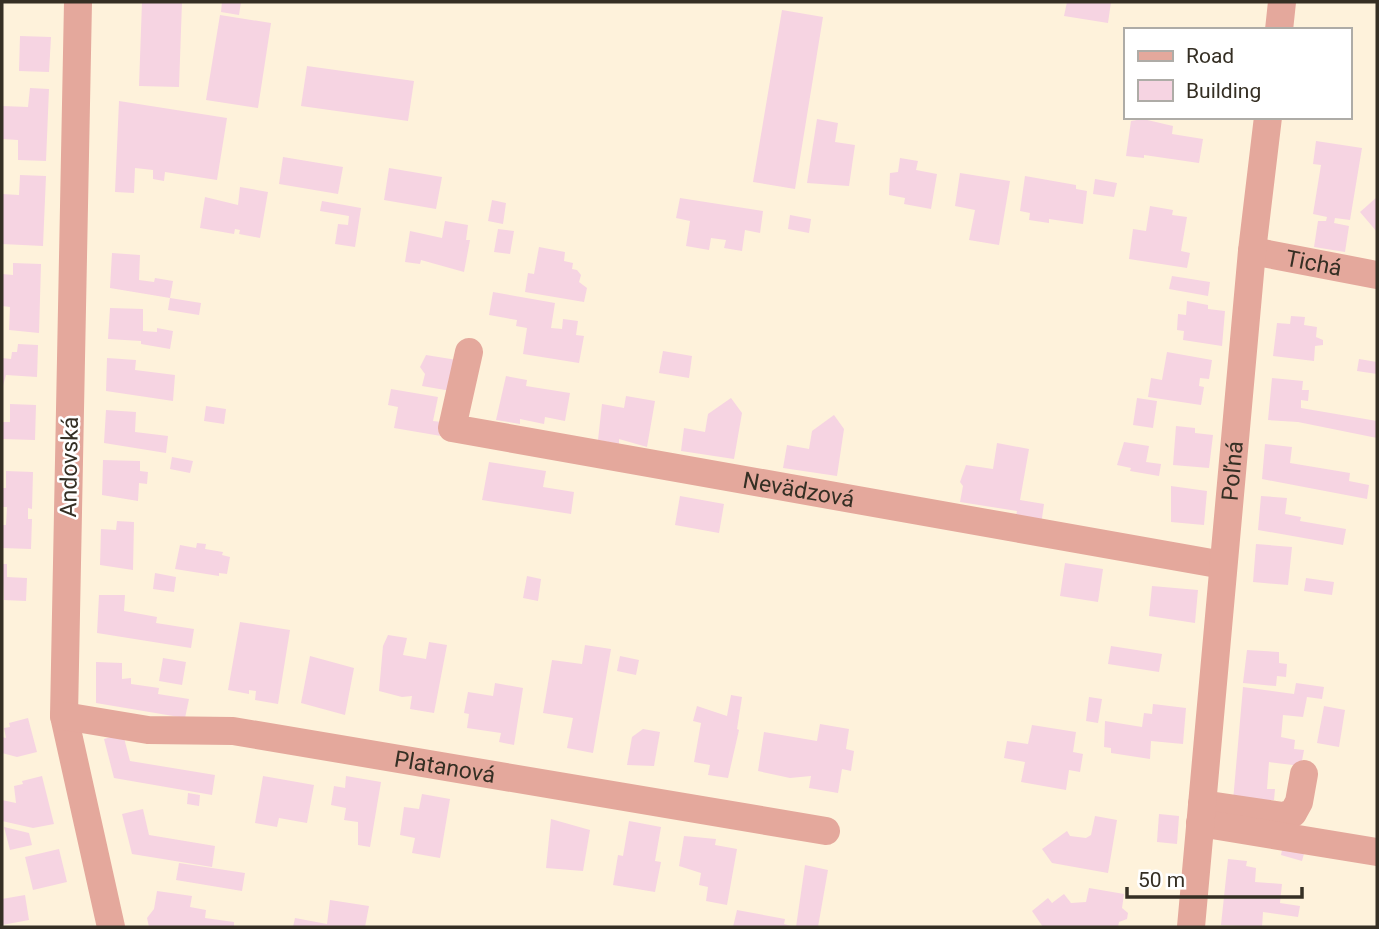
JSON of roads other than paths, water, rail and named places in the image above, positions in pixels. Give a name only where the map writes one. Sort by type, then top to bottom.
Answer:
[{"type":"street","name":"Andovská","points":[[78,2],[64,716],[111,927]]},
{"type":"street","points":[[1279,28],[1282,2]]},
{"type":"street","name":"Poľná","points":[[1191,927],[1251,251],[1268,119]]},
{"type":"street","name":"Tichá","points":[[1251,251],[1377,275]]},
{"type":"street","name":"Nevädzová","points":[[469,352],[452,428],[1223,565]]},
{"type":"street","name":"Platanová","points":[[64,716],[148,730],[233,731],[826,831]]},
{"type":"street","points":[[1201,813],[1283,816],[1293,813],[1299,802],[1304,774]]},
{"type":"street","points":[[1201,813],[1377,852]]}]
